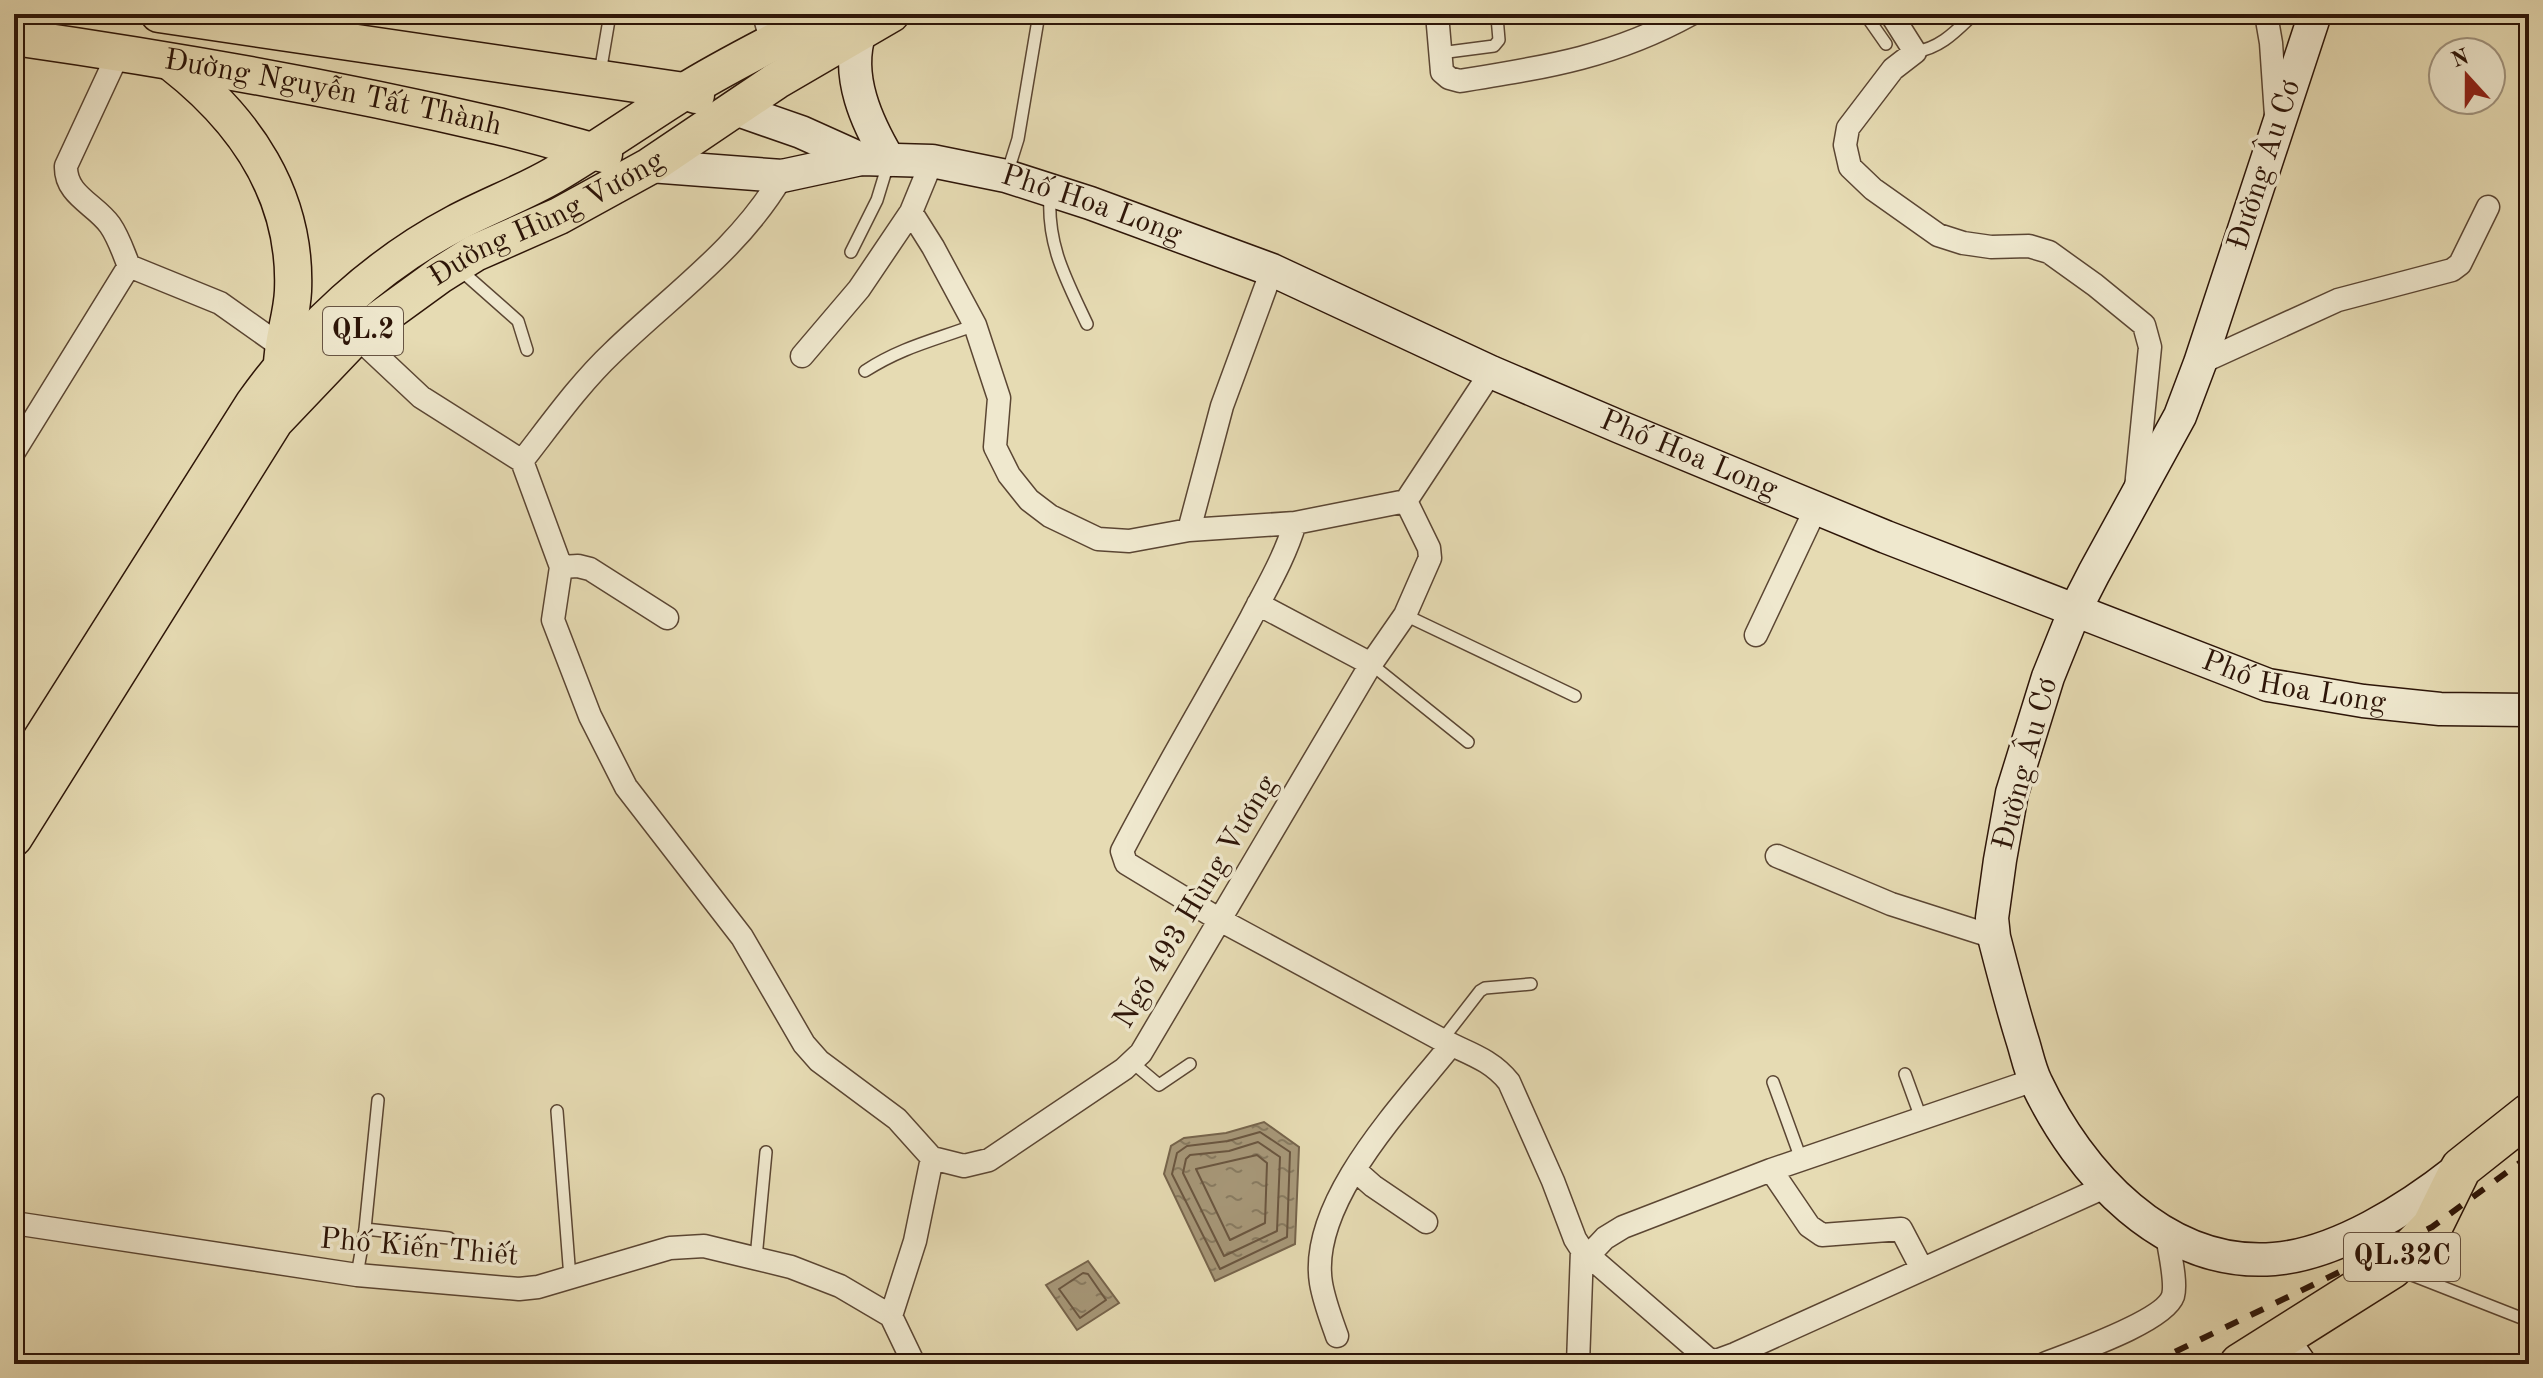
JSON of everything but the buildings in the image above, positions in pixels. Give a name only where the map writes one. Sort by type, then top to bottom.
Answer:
[{"type":"highway","name":"QL.32C","points":[[2267,1357],[2392,1268],[2432,1227],[2461,1168],[2529,1114]]},
{"type":"main road","name":"Đường Hùng Vương","points":[[14,782],[254,403],[290,368],[332,311],[409,252],[456,223],[536,186],[593,152],[684,91],[768,29],[826,14]]},
{"type":"main road","name":"Đường Hùng Vương","points":[[14,838],[275,421],[290,368],[356,336],[475,253],[559,216],[650,166],[776,81],[891,14]]},
{"type":"main road","name":"Đường Nguyễn Tất Thành","points":[[178,15],[308,30],[684,91],[735,109]]},
{"type":"main road","points":[[178,15],[168,60],[211,95],[234,120],[263,162],[277,192],[287,224],[294,285],[290,368]]},
{"type":"main road","name":"Đường Nguyễn Tất Thành","points":[[14,37],[287,81],[494,125],[650,166]]},
{"type":"street","points":[[1437,17],[1442,72],[1460,81],[1553,66],[1627,46],[1691,14]]},
{"type":"street","points":[[1891,14],[1915,52],[1893,69],[1848,128],[1845,145],[1850,167],[1873,189],[1938,235],[1963,243],[1991,247],[2029,246],[2049,252],[2144,325],[2150,347],[2135,497]]},
{"type":"street","points":[[2266,14],[2277,130]]},
{"type":"street","name":"Đường Âu Cơ","points":[[2315,14],[2180,416],[2075,610],[2048,677],[2012,793],[1992,918],[1994,937],[2034,1080],[2069,1141],[2129,1210],[2167,1235],[2233,1258],[2275,1259],[2317,1249],[2378,1224],[2421,1199],[2461,1168]]},
{"type":"street","points":[[860,32],[855,53],[858,86],[870,124],[875,160]]},
{"type":"street","points":[[119,52],[66,166],[66,178],[73,190],[108,222],[118,237],[129,266],[220,303],[290,368]]},
{"type":"street","name":"Phố Hoa Long","points":[[735,109],[875,160]]},
{"type":"street","name":"Phố Hoa Long","points":[[650,166],[782,176],[875,160],[932,161],[1006,176],[1272,270],[1491,372],[1816,508],[2268,685],[2363,701],[2440,709],[2529,710]]},
{"type":"street","points":[[802,356],[859,289],[911,212],[932,161]]},
{"type":"street","points":[[522,461],[612,352],[738,237],[764,206],[782,176]]},
{"type":"street","points":[[2200,363],[2338,300],[2452,270],[2460,264],[2488,207]]},
{"type":"street","points":[[911,212],[975,325],[999,398],[995,447],[1009,475],[1029,500],[1062,523],[1098,539],[1129,541],[1189,530],[1295,523],[1406,501],[1491,372]]},
{"type":"street","points":[[14,452],[129,266]]},
{"type":"street","points":[[1189,530],[1222,406],[1272,270]]},
{"type":"street","points":[[356,336],[421,397],[522,461],[561,567],[553,620],[590,716],[626,787],[742,937],[804,1044],[819,1061],[897,1119],[932,1158],[915,1241],[891,1316],[914,1364]]},
{"type":"street","name":"Ngõ 493 Hùng Vương","points":[[932,1158],[964,1166],[989,1160],[1133,1063],[1371,664],[1405,615],[1430,558],[1429,548],[1406,501]]},
{"type":"street","points":[[1756,635],[1816,508]]},
{"type":"street","points":[[1295,523],[1289,545],[1215,686],[1163,773],[1122,851],[1126,863],[1220,920],[1446,1043],[1492,1064],[1509,1082],[1575,1239],[1708,1362],[1743,1359],[1922,1269],[2107,1186]]},
{"type":"street","points":[[561,567],[590,569],[667,618]]},
{"type":"street","points":[[1258,604],[1371,664]]},
{"type":"street","points":[[1777,856],[1891,904],[1994,937]]},
{"type":"street","points":[[1337,1336],[1320,1281],[1321,1254],[1328,1222],[1344,1186],[1446,1043]]},
{"type":"street","points":[[1578,1364],[1586,1252],[1614,1231],[1801,1159],[2034,1080]]},
{"type":"street","points":[[1355,1170],[1426,1222]]},
{"type":"street","points":[[1771,1170],[1809,1226],[1822,1235],[1901,1229],[1922,1269]]},
{"type":"street","name":"Phố Kiến Thiết","points":[[14,1223],[357,1275],[519,1289],[538,1287],[670,1248],[704,1246],[791,1267],[840,1286],[891,1316]]},
{"type":"street","points":[[2044,1364],[2118,1335],[2164,1309],[2174,1292],[2167,1235]]},
{"type":"lane","points":[[599,79],[610,14]]},
{"type":"lane","points":[[1006,176],[1018,139],[1039,14]]},
{"type":"lane","points":[[1437,17],[1484,14]]},
{"type":"lane","points":[[1440,53],[1494,46],[1499,40],[1494,14]]},
{"type":"lane","points":[[1865,14],[1886,44]]},
{"type":"lane","points":[[1915,52],[1942,43],[1974,14]]},
{"type":"lane","points":[[851,252],[877,200],[875,160]]},
{"type":"lane","points":[[1050,191],[1052,243],[1087,324]]},
{"type":"lane","points":[[454,265],[518,321],[527,350]]},
{"type":"lane","points":[[865,371],[912,345],[975,325]]},
{"type":"lane","points":[[1405,615],[1575,696]]},
{"type":"lane","points":[[1371,664],[1468,742]]},
{"type":"lane","points":[[1446,1043],[1480,991],[1531,984]]},
{"type":"lane","points":[[1133,1063],[1159,1085],[1190,1064]]},
{"type":"lane","points":[[1905,1074],[1921,1118]]},
{"type":"lane","points":[[1773,1082],[1801,1159]]},
{"type":"lane","points":[[357,1275],[365,1229],[378,1100]]},
{"type":"lane","points":[[557,1111],[570,1278]]},
{"type":"lane","points":[[756,1258],[766,1152]]},
{"type":"lane","points":[[365,1229],[449,1238]]},
{"type":"lane","points":[[2392,1268],[2528,1318]]},
{"type":"lane","points":[[2520,1364],[2529,1360]]},
{"type":"water","points":[[1264,1122],[1299,1147],[1295,1244],[1215,1281],[1164,1174],[1171,1146],[1184,1138],[1226,1133]]},
{"type":"water","points":[[1088,1261],[1119,1303],[1077,1330],[1046,1285]]},
{"type":"railway","points":[[2150,1364],[2432,1227],[2529,1156]]}]
